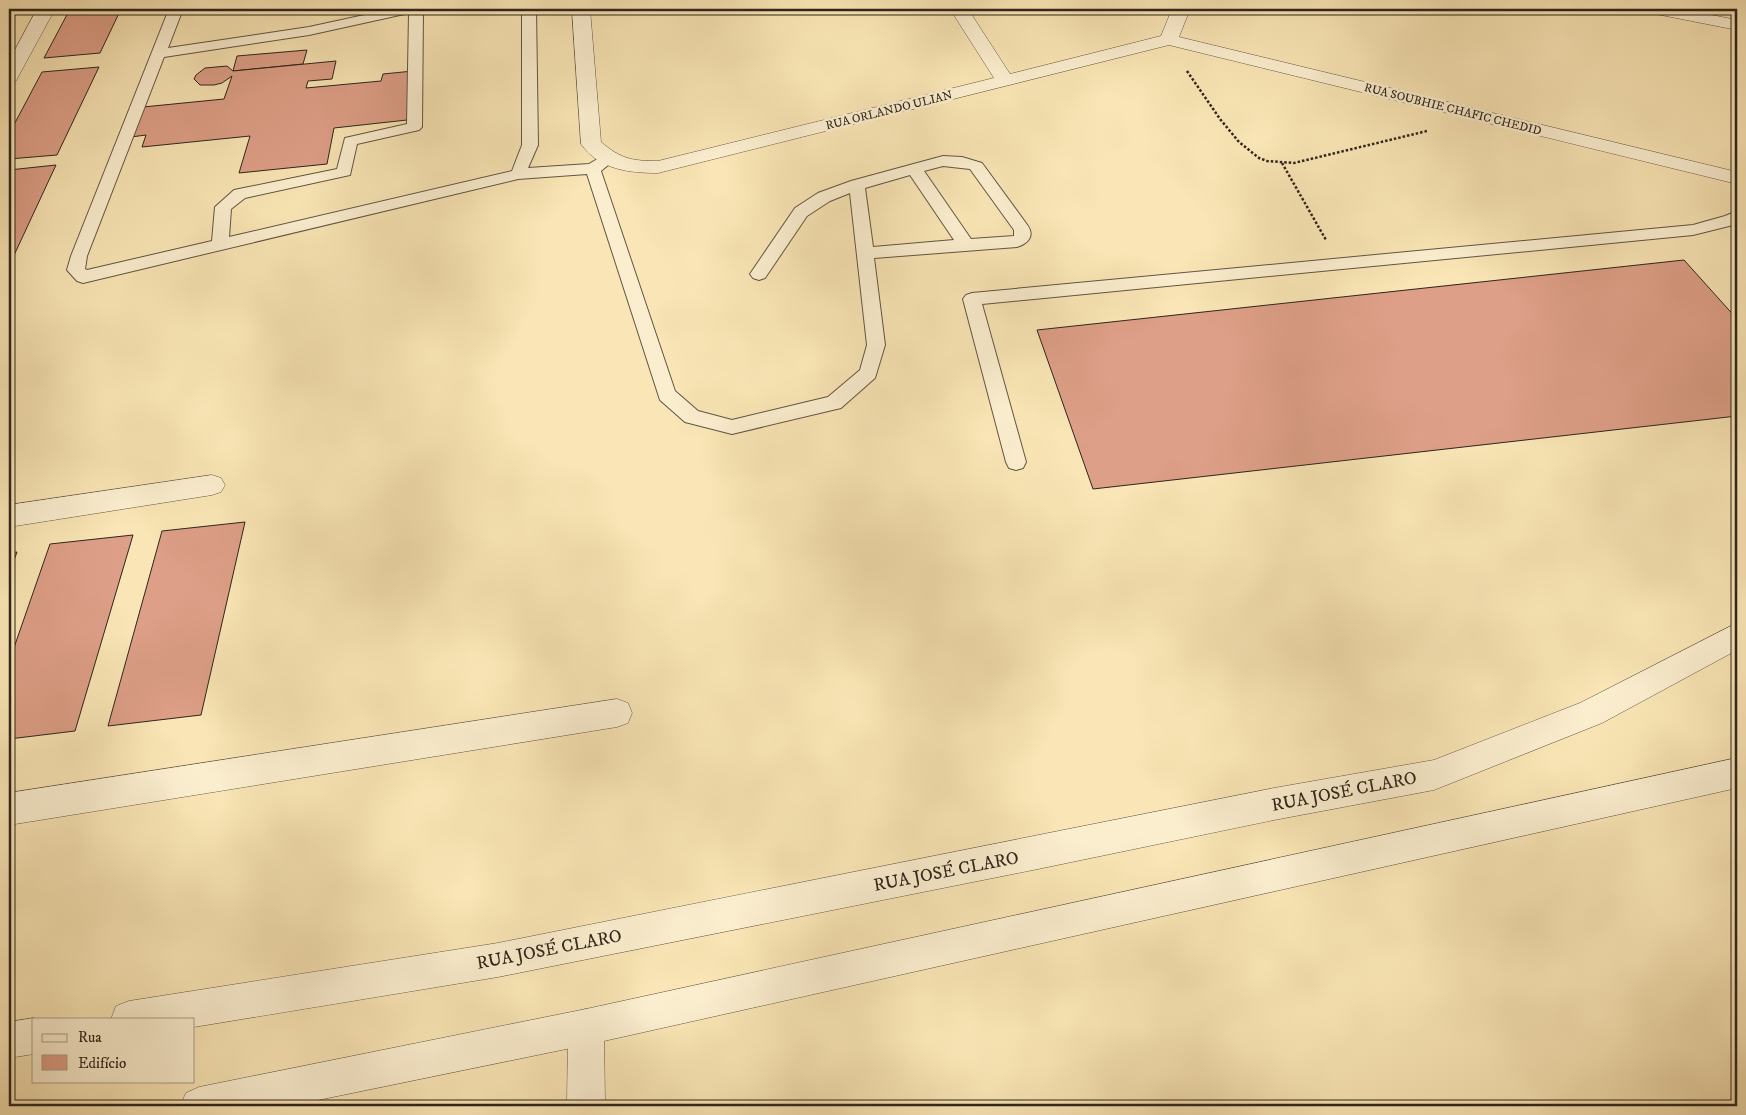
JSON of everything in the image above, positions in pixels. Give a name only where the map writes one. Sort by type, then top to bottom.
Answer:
[{"type":"street","points":[[9,77],[46,9]]},
{"type":"street","points":[[581,9],[591,144],[600,164]]},
{"type":"street","points":[[959,9],[1006,81]]},
{"type":"street","points":[[1167,41],[1181,9]]},
{"type":"street","points":[[1656,9],[1737,25]]},
{"type":"street","points":[[9,41],[30,38]]},
{"type":"street","name":"RUA ORLANDO ULIAN","points":[[600,164],[658,167],[1167,41]]},
{"type":"street","name":"RUA SOUBHIE CHAFIC CHEDID","points":[[1167,41],[1737,178]]},
{"type":"street","points":[[9,516],[212,485]]},
{"type":"street","name":"RUA JOSÉ CLARO","points":[[135,1018],[498,960],[1038,853],[1274,804],[1434,775],[1591,713],[1737,636]]},
{"type":"street","points":[[9,808],[617,713]]},
{"type":"street","points":[[199,1106],[586,1027],[1737,773]]},
{"type":"street","points":[[586,1027],[586,1106]]},
{"type":"street","points":[[9,1040],[32,1036]]},
{"type":"lane","points":[[176,9],[83,247],[76,270],[83,277],[518,174],[600,164],[667,394],[692,416],[732,426],[834,403],[868,373],[876,345],[857,185]]},
{"type":"lane","points":[[158,54],[309,31],[383,12],[409,9]]},
{"type":"lane","points":[[220,244],[224,208],[240,194],[344,172],[350,141],[414,127],[416,9]]},
{"type":"lane","points":[[518,174],[530,145],[528,9]]},
{"type":"lane","points":[[759,274],[801,212],[824,197],[857,185],[943,161],[962,162],[976,166],[1022,230],[1022,238],[1017,241],[865,253]]},
{"type":"lane","points":[[914,169],[966,245]]},
{"type":"lane","points":[[1016,462],[972,300],[1693,230],[1731,220],[1737,216]]},
{"type":"path","points":[[1167,41],[1234,136],[1260,158],[1282,163],[1294,163],[1428,131]]},
{"type":"path","points":[[1282,163],[1340,264]]},
{"type":"building","points":[[70,9],[121,9],[100,53],[44,58]]},
{"type":"building","points":[[307,50],[303,64],[233,71],[237,56]]},
{"type":"building","points":[[336,61],[332,79],[308,81],[306,88],[381,81],[383,74],[413,71],[407,120],[334,128],[327,164],[239,173],[250,136],[142,147],[146,135],[131,137],[143,107],[224,99],[232,76],[222,83],[200,85],[194,79],[205,68],[227,66],[233,71]]},
{"type":"building","points":[[99,67],[57,155],[9,159],[9,134],[42,72]]},
{"type":"building","points":[[56,165],[9,266],[9,170]]},
{"type":"building","points":[[1684,260],[1737,319],[1737,416],[1093,489],[1037,330]]},
{"type":"building","points":[[245,522],[201,715],[108,726],[162,531]]},
{"type":"building","points":[[133,535],[75,731],[9,739],[9,662],[50,544]]},
{"type":"building","points":[[17,552],[9,574],[9,553]]}]
